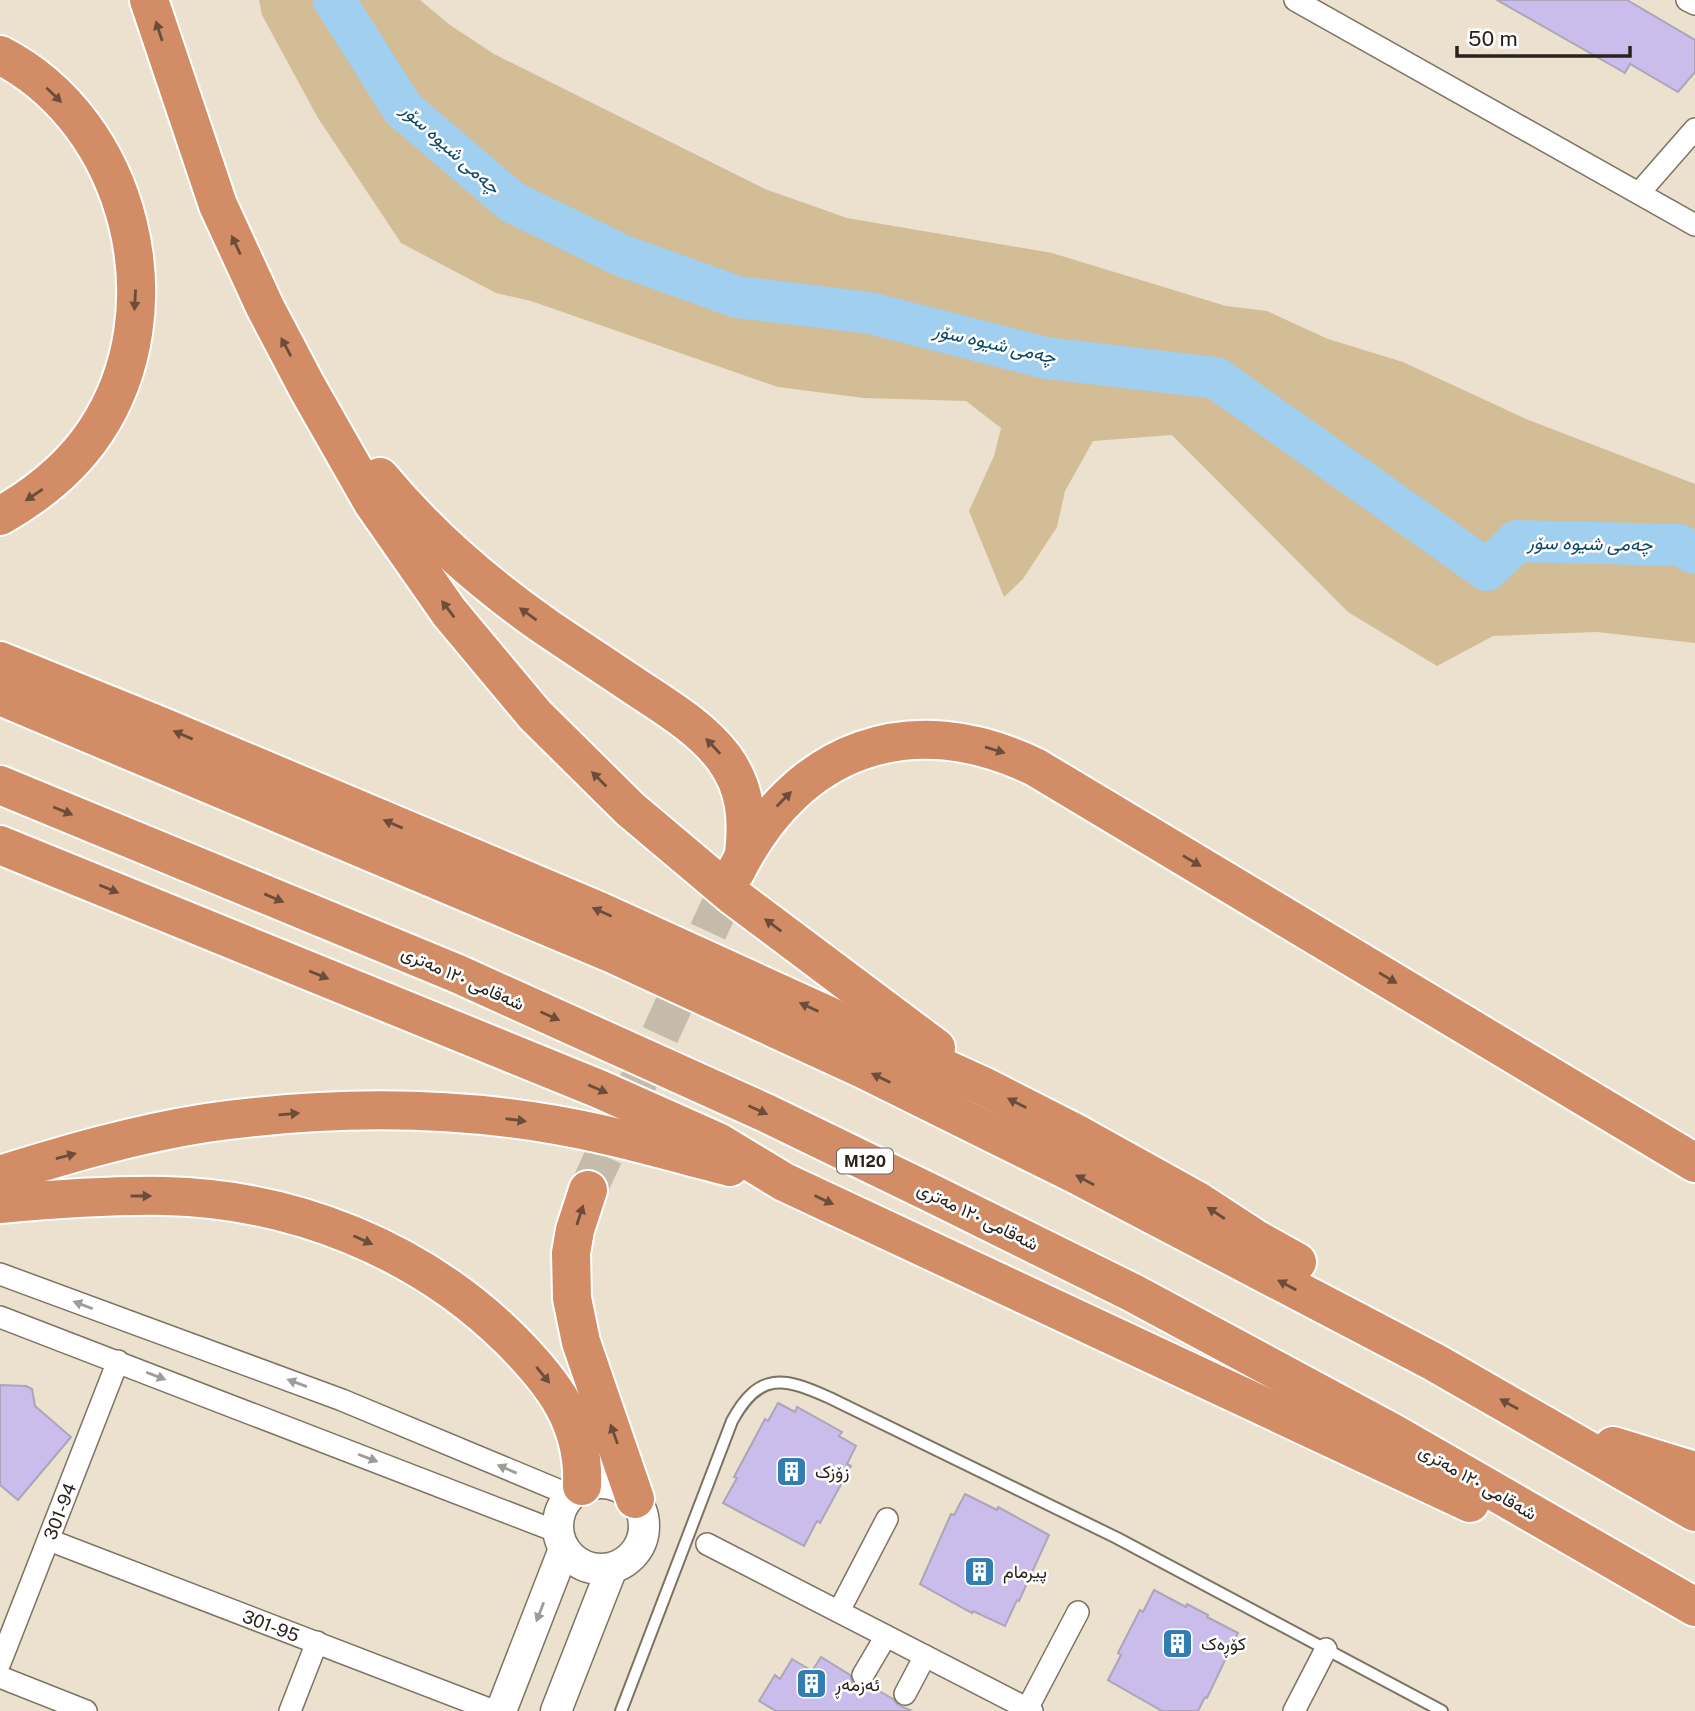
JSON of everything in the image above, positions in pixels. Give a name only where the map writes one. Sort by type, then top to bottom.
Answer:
[{"type":"highway","points":[[149,0],[218,205],[265,307],[373,503],[449,612],[535,715],[630,809],[732,895],[983,1086]]},
{"type":"highway","points":[[0,55],[32,75],[56,96],[94,143],[122,198],[135,262],[136,292],[129,357],[115,396],[95,432],[70,463],[42,490],[0,516]]},
{"type":"highway","points":[[307,387],[392,491],[467,565],[549,629],[681,717],[724,758],[745,801],[747,828],[740,862],[762,825],[790,792],[845,756],[868,748],[916,740],[953,741],[990,748],[1035,767],[1695,1163]]},
{"type":"highway","points":[[0,661],[599,911],[983,1086],[1196,1200],[1254,1238],[1319,1274],[1434,1362]]},
{"type":"highway","points":[[0,696],[613,954],[850,1063],[1073,1173],[1434,1362],[1695,1512]]},
{"type":"highway","name":"شەقامی ١٢٠ مەتری","points":[[0,785],[458,974],[768,1114],[933,1194],[1133,1293],[1379,1425],[1695,1608]]},
{"type":"highway","points":[[0,845],[600,1089],[718,1142],[784,1182],[1695,1608]]},
{"type":"highway","points":[[0,1175],[120,1141],[204,1124],[293,1113],[370,1110],[442,1112],[550,1124],[646,1145],[784,1182]]},
{"type":"highway","points":[[588,1190],[575,1230],[571,1253],[572,1298],[581,1342],[635,1499]]},
{"type":"highway","points":[[0,1204],[94,1197],[167,1196],[203,1200],[299,1217],[352,1234],[381,1248],[417,1267],[453,1291],[497,1326],[530,1359],[557,1393],[573,1421],[582,1459],[576,1490]]},
{"type":"highway","points":[[1545,1424],[1695,1471]]},
{"type":"main road","points":[[501,1711],[561,1540],[560,1512],[576,1490],[593,1483],[625,1489],[641,1508],[644,1532],[640,1545],[634,1555],[612,1568],[585,1566],[573,1559],[561,1540]]},
{"type":"main road","points":[[556,1711],[612,1568]]},
{"type":"street","points":[[1295,0],[1695,225]]},
{"type":"street","points":[[1687,0],[1695,4]]},
{"type":"street","points":[[1639,193],[1695,129]]},
{"type":"street","points":[[0,1273],[576,1490]]},
{"type":"street","points":[[0,1317],[118,1361],[561,1540]]},
{"type":"street","name":"301-94","points":[[0,1663],[118,1361]]},
{"type":"street","points":[[839,1611],[887,1519]]},
{"type":"street","name":"301-95","points":[[49,1540],[494,1711]]},
{"type":"street","points":[[707,1544],[1028,1710],[1078,1612]]},
{"type":"street","points":[[863,1675],[886,1636]]},
{"type":"street","points":[[290,1711],[317,1642]]},
{"type":"street","points":[[1294,1711],[1326,1648]]},
{"type":"street","points":[[905,1694],[925,1656]]},
{"type":"street","points":[[0,1676],[86,1711]]},
{"type":"lane","points":[[621,1711],[732,1422],[746,1399],[756,1389],[771,1382],[786,1381],[830,1398],[1117,1538],[1442,1711]]},
{"type":"shaded area","points":[[259,0],[420,0],[450,25],[494,54],[765,189],[847,218],[1052,253],[1226,306],[1267,311],[1328,339],[1403,362],[1526,419],[1695,484],[1695,643],[1597,632],[1493,636],[1437,666],[1348,612],[1172,435],[1093,441],[1065,491],[1057,527],[1023,579],[1004,597],[969,511],[994,456],[1001,428],[966,401],[864,398],[778,387],[531,301],[496,293],[401,243],[318,118],[262,15]]},
{"type":"building","points":[[1497,0],[1627,0],[1695,40],[1695,72],[1678,92],[1630,64],[1625,73]]},
{"type":"building","points":[[0,1385],[26,1386],[32,1389],[35,1406],[71,1437],[18,1500],[0,1485]]},
{"type":"building","name":"زۆزک","points":[[778,1403],[795,1412],[797,1407],[842,1432],[839,1436],[856,1446],[847,1464],[851,1466],[820,1523],[817,1521],[804,1546],[723,1503],[765,1419],[768,1421]]},
{"type":"building","name":"پیرمام","points":[[965,1494],[997,1510],[998,1507],[1049,1535],[1005,1626],[973,1611],[972,1613],[920,1584],[951,1514],[954,1515]]},
{"type":"building","name":"کۆڕەک","points":[[1154,1590],[1186,1607],[1187,1604],[1238,1633],[1198,1711],[1162,1711],[1108,1680],[1121,1655],[1118,1653],[1140,1610],[1143,1612]]},
{"type":"building","name":"ئەزمەڕ","points":[[821,1657],[850,1675],[857,1687],[870,1686],[912,1711],[776,1711],[759,1701],[775,1675],[780,1679],[792,1659],[812,1671]]},
{"type":"waterway","name":"چەمی شیوە سۆر","points":[[334,0],[403,109],[512,202],[623,256],[737,297],[870,313],[1046,358],[1216,378],[1487,570],[1517,541],[1679,545],[1695,553]]},
{"type":"tunnel","points":[[588,1190],[736,871]]},
{"type":"place","name":"زۆزک","points":[[792,1471]]},
{"type":"place","name":"پیرمام","points":[[980,1571]]},
{"type":"place","name":"کۆڕەک","points":[[1178,1643]]},
{"type":"place","name":"ئەزمەڕ","points":[[812,1684]]}]
